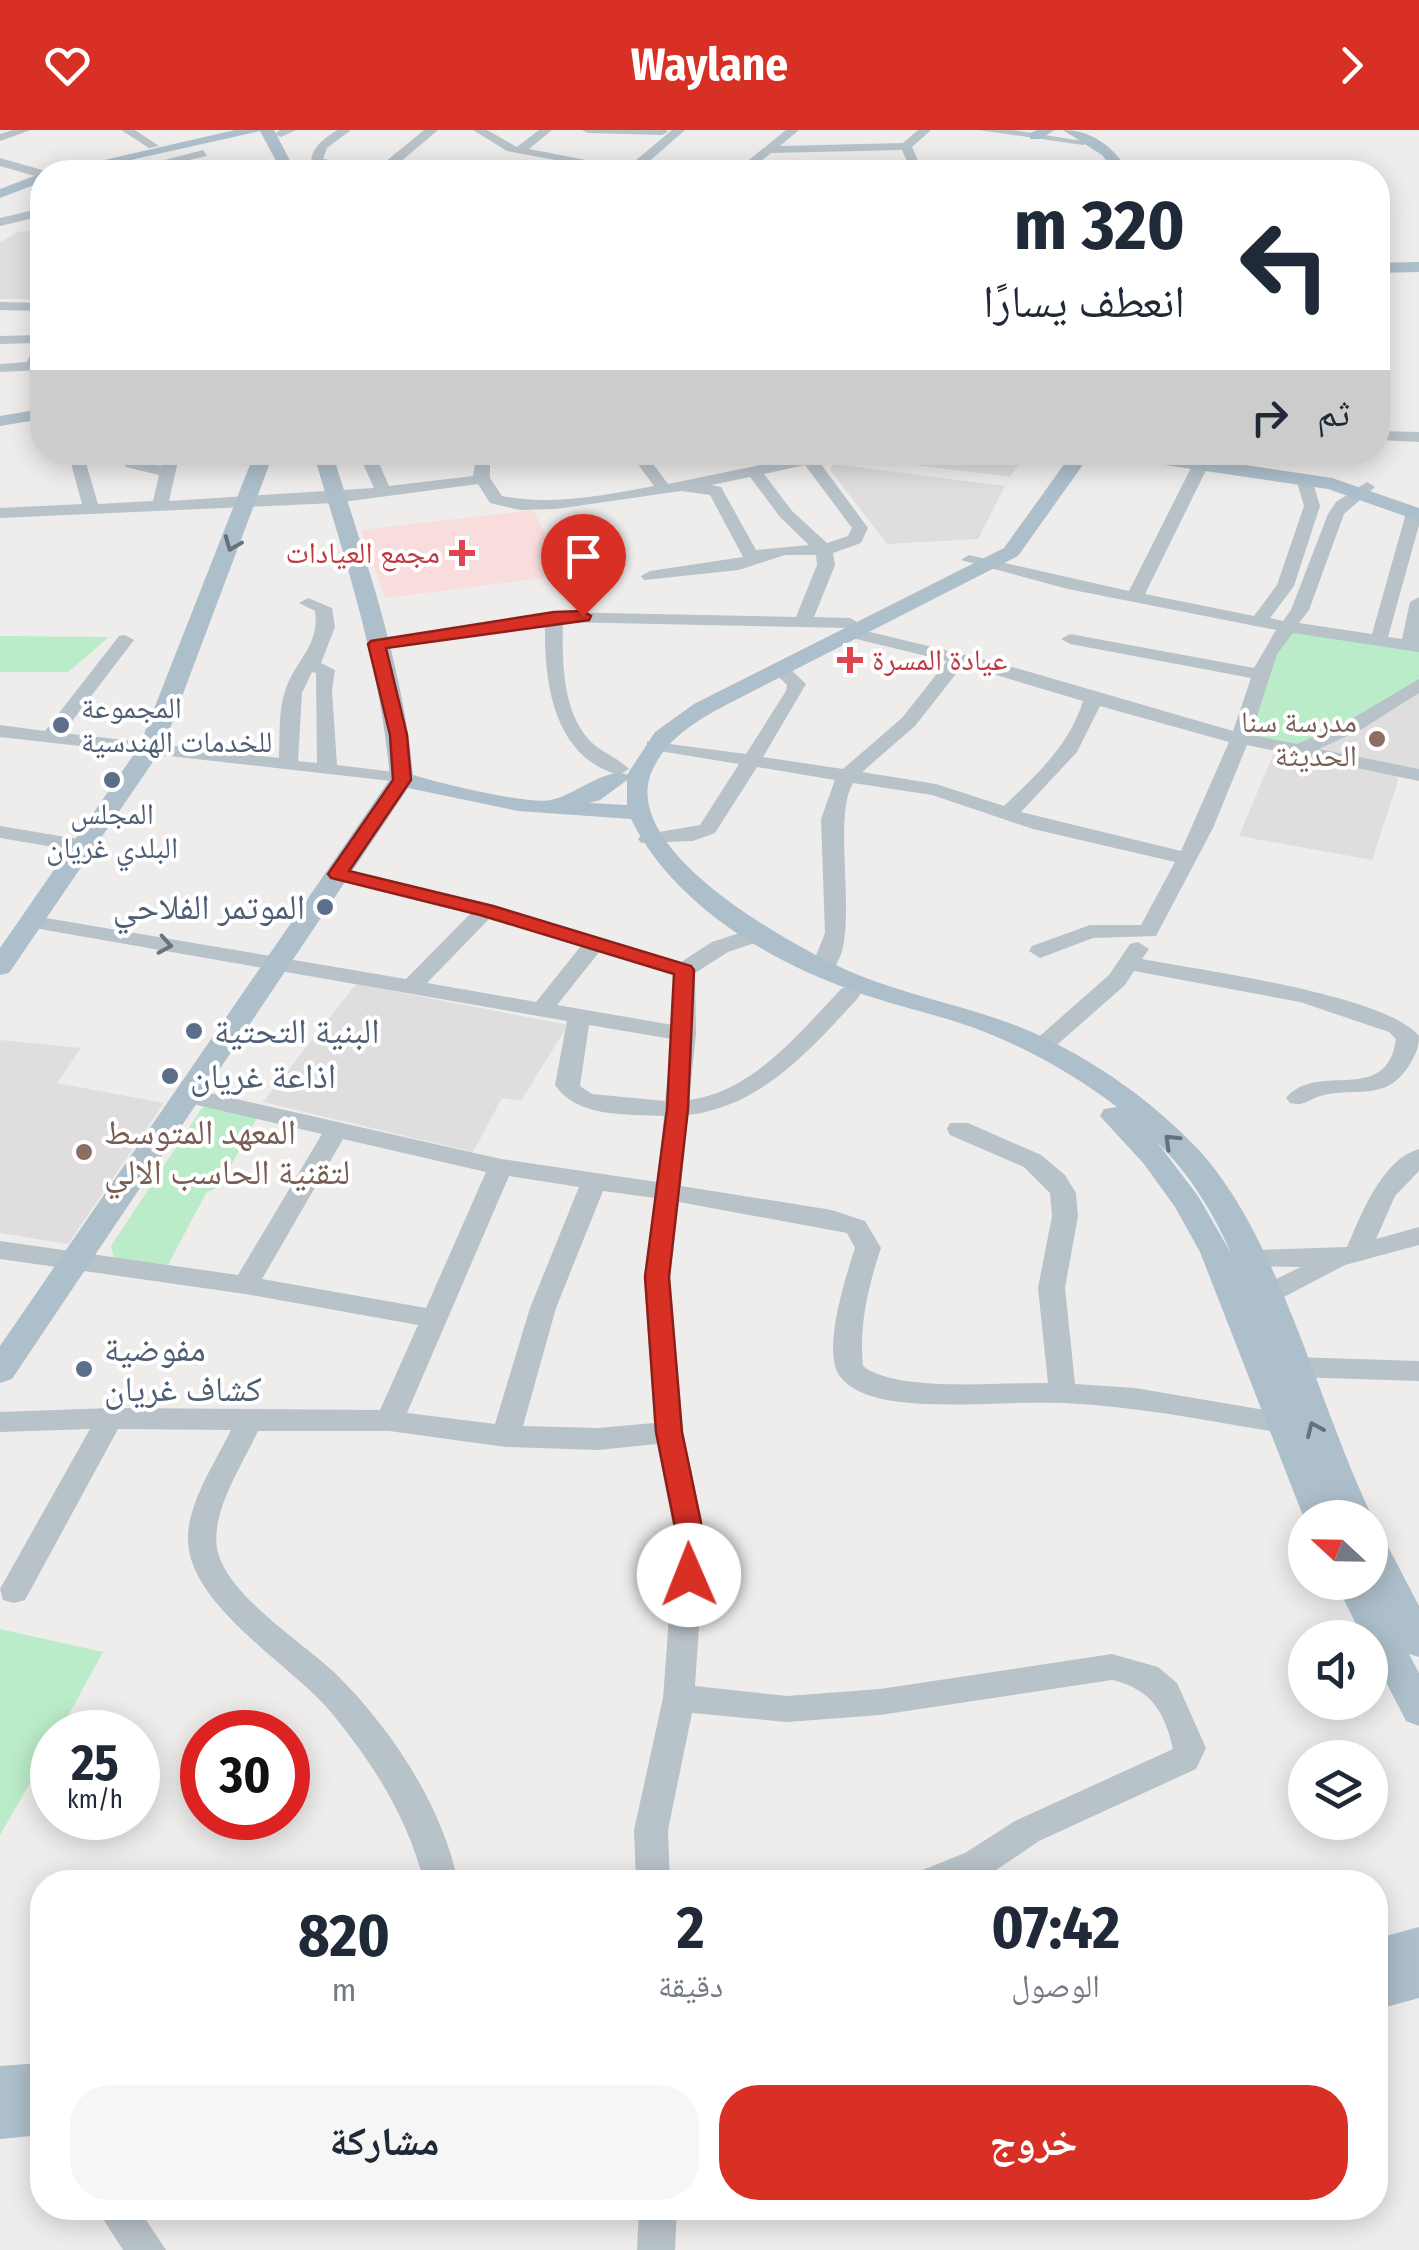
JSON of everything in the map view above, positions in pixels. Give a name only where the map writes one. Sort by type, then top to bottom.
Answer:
[{"type":"main road","points":[[98,160],[235,130]]},
{"type":"main road","points":[[127,160],[200,147],[254,130]]},
{"type":"main road","points":[[280,131],[286,160]]},
{"type":"main road","points":[[280,131],[294,160]]},
{"type":"main road","points":[[1042,133],[1095,142],[1116,160]]},
{"type":"main road","points":[[1076,138],[1102,160]]},
{"type":"main road","points":[[0,191],[30,179]]},
{"type":"main road","points":[[1390,265],[1419,264]]},
{"type":"main road","points":[[0,423],[30,419]]},
{"type":"main road","points":[[0,966],[148,752],[261,465]]},
{"type":"main road","points":[[0,1372],[402,780],[398,735],[366,594],[325,465]]},
{"type":"main road","points":[[974,566],[1006,536],[1053,465]]},
{"type":"main road","points":[[552,806],[623,795],[654,746],[682,722],[852,628],[974,566],[1011,552],[1074,465]]},
{"type":"main road","points":[[1236,465],[1364,489]]},
{"type":"main road","points":[[1240,465],[1364,489],[1417,512]]},
{"type":"main road","points":[[638,840],[623,795],[643,736],[664,718],[748,671],[852,628]]},
{"type":"main road","points":[[402,780],[552,806],[610,825],[638,840],[752,936],[850,994],[982,1036],[1067,1081],[1139,1138],[1171,1174],[1195,1210],[1218,1256],[1314,1500]]},
{"type":"main road","points":[[384,808],[449,791]]},
{"type":"main road","points":[[552,806],[592,795],[623,795]]},
{"type":"main road","points":[[752,936],[876,990],[992,1026],[1041,1047],[1140,1111],[1181,1149],[1208,1180],[1267,1297],[1307,1412],[1347,1500]]},
{"type":"main road","points":[[1388,1582],[1419,1642]]},
{"type":"main road","points":[[1362,1600],[1419,1710]]},
{"type":"main road","points":[[1388,1954],[1419,1946]]},
{"type":"main road","points":[[1388,1986],[1419,1978]]},
{"type":"main road","points":[[0,2087],[30,2085]]},
{"type":"main road","points":[[0,2117],[30,2115]]},
{"type":"street","points":[[0,138],[25,130]]},
{"type":"street","points":[[128,130],[153,146]]},
{"type":"street","points":[[319,160],[322,146],[346,130]]},
{"type":"street","points":[[397,160],[409,144],[432,130]]},
{"type":"street","points":[[479,130],[514,150],[576,160]]},
{"type":"street","points":[[514,150],[536,130]]},
{"type":"street","points":[[514,150],[546,130]]},
{"type":"street","points":[[588,130],[663,131]]},
{"type":"street","points":[[631,160],[680,130]]},
{"type":"street","points":[[761,160],[793,130]]},
{"type":"street","points":[[770,150],[906,146],[926,130]]},
{"type":"street","points":[[976,143],[986,130],[1042,133]]},
{"type":"street","points":[[628,160],[663,131]]},
{"type":"street","points":[[997,160],[1042,133]]},
{"type":"street","points":[[1027,160],[1042,133]]},
{"type":"street","points":[[1060,160],[1076,138]]},
{"type":"street","points":[[906,146],[912,160]]},
{"type":"street","points":[[165,160],[200,147],[200,160]]},
{"type":"street","points":[[514,150],[522,160]]},
{"type":"street","points":[[962,160],[965,156]]},
{"type":"street","points":[[0,162],[30,171]]},
{"type":"street","points":[[0,222],[30,215]]},
{"type":"street","points":[[0,306],[30,306]]},
{"type":"street","points":[[0,340],[30,341]]},
{"type":"street","points":[[0,368],[30,366]]},
{"type":"street","points":[[1390,436],[1419,437]]},
{"type":"street","points":[[80,465],[91,507]]},
{"type":"street","points":[[136,465],[168,472]]},
{"type":"street","points":[[160,504],[169,465]]},
{"type":"street","points":[[372,465],[384,493]]},
{"type":"street","points":[[482,465],[482,478],[496,500],[508,505],[668,488],[777,465]]},
{"type":"street","points":[[648,465],[668,488],[715,490],[754,560]]},
{"type":"street","points":[[650,576],[722,568],[785,550],[824,550],[855,539],[860,528],[813,465]]},
{"type":"street","points":[[1135,597],[1201,465]]},
{"type":"street","points":[[754,472],[786,514],[824,550],[826,565],[803,621]]},
{"type":"street","points":[[0,513],[334,498],[482,478]]},
{"type":"street","points":[[1259,618],[1285,586],[1312,506],[1304,480]]},
{"type":"street","points":[[1041,1047],[1130,964],[1203,828],[1240,739],[1272,645],[1306,598],[1336,514],[1364,489]]},
{"type":"street","points":[[1381,634],[1417,512]]},
{"type":"street","points":[[974,566],[1236,615],[1416,642]]},
{"type":"street","points":[[1416,642],[1419,602]]},
{"type":"street","points":[[308,603],[324,608],[326,627],[312,666]]},
{"type":"street","points":[[554,617],[555,674],[574,735],[623,795]]},
{"type":"street","points":[[376,644],[554,617],[803,621],[852,628],[1240,739],[1419,775]]},
{"type":"street","points":[[1290,624],[1416,642]]},
{"type":"street","points":[[1070,639],[1263,675]]},
{"type":"street","points":[[51,736],[125,640]]},
{"type":"street","points":[[822,968],[836,937],[830,874],[833,814],[840,787],[848,774],[900,730],[958,658]]},
{"type":"street","points":[[288,765],[293,693],[303,669],[312,666],[326,670],[323,690],[327,770]]},
{"type":"street","points":[[638,840],[693,835],[708,829],[797,684],[780,669]]},
{"type":"street","points":[[1296,752],[1355,724],[1419,684]]},
{"type":"street","points":[[1008,814],[1063,761],[1082,735],[1093,698]]},
{"type":"street","points":[[0,731],[148,752]]},
{"type":"street","points":[[0,740],[288,765],[402,780]]},
{"type":"street","points":[[654,746],[936,790],[1040,826],[1185,858]]},
{"type":"street","points":[[0,832],[84,846]]},
{"type":"street","points":[[337,874],[486,910],[684,970]]},
{"type":"street","points":[[409,989],[486,910]]},
{"type":"street","points":[[34,922],[684,1034]]},
{"type":"street","points":[[1040,951],[1090,932],[1148,931]]},
{"type":"street","points":[[684,970],[706,954],[752,936]]},
{"type":"street","points":[[540,1010],[594,944]]},
{"type":"street","points":[[1130,964],[1305,996],[1397,1028],[1408,1036],[1409,1046],[1387,1081],[1373,1088],[1321,1087],[1298,1098]]},
{"type":"street","points":[[652,1870],[653,1815],[679,1698],[690,1537],[669,1432],[657,1277],[678,1109],[684,970]]},
{"type":"street","points":[[579,1017],[567,1085],[572,1095],[586,1102],[678,1109],[735,1095],[755,1084],[776,1069],[850,994]]},
{"type":"street","points":[[188,1096],[501,1167],[832,1219],[856,1227],[868,1248],[852,1294],[846,1339],[850,1370],[867,1384],[900,1392],[1063,1393],[1135,1398],[1282,1424]]},
{"type":"street","points":[[245,1286],[337,1129]]},
{"type":"street","points":[[959,1129],[1024,1158],[1051,1176],[1063,1192],[1066,1207],[1054,1258],[1054,1294],[1063,1393]]},
{"type":"street","points":[[1348,1256],[1384,1192],[1419,1157]]},
{"type":"street","points":[[389,1420],[501,1167]]},
{"type":"street","points":[[506,1436],[543,1308],[594,1181]]},
{"type":"street","points":[[1238,1308],[1348,1256],[1419,1236]]},
{"type":"street","points":[[0,1250],[432,1318]]},
{"type":"street","points":[[1218,1256],[1348,1256]]},
{"type":"street","points":[[1293,1367],[1419,1372]]},
{"type":"street","points":[[0,1422],[110,1418],[389,1420],[506,1436],[598,1439],[669,1432]]},
{"type":"street","points":[[14,1591],[110,1418]]},
{"type":"street","points":[[249,1420],[202,1534],[205,1558],[219,1582],[326,1686],[381,1754],[430,1835],[439,1870]]},
{"type":"street","points":[[679,1698],[787,1709],[880,1702],[1112,1666],[1144,1672],[1172,1696],[1190,1748],[1184,1759],[1027,1831],[962,1870]]},
{"type":"street","points":[[124,2220],[148,2250]]},
{"type":"street","points":[[656,2250],[657,2220]]},
{"type":"shaded area","points":[[30,230],[30,299],[0,299],[0,243],[17,232]]},
{"type":"shaded area","points":[[832,465],[841,465],[1005,486],[978,539],[887,544],[830,470]]},
{"type":"shaded area","points":[[914,465],[1018,465],[1010,477]]},
{"type":"shaded area","name":"مجمع العيادات","points":[[533,510],[566,575],[385,598],[361,530]]},
{"type":"shaded area","name":"مدرسة سنا الحديثة","points":[[1419,690],[1419,769],[1313,750]]},
{"type":"shaded area","points":[[1286,750],[1397,772],[1398,781],[1372,860],[1239,836],[1273,755]]},
{"type":"shaded area","points":[[356,984],[568,1025],[521,1101],[502,1098],[473,1152],[263,1102]]},
{"type":"shaded area","points":[[0,1040],[81,1048],[57,1083],[164,1103],[68,1244],[0,1233]]},
{"type":"green space","points":[[1289,627],[1419,648],[1419,685],[1295,750],[1242,739],[1265,675]]},
{"type":"green space","points":[[0,636],[109,637],[68,672],[0,672]]},
{"type":"green space","points":[[209,1104],[259,1114],[220,1186],[206,1193],[168,1265],[114,1258],[111,1246],[202,1108]]},
{"type":"green space","points":[[0,1629],[103,1652],[71,1710],[30,1710],[30,1783],[0,1835]]},
{"type":"place","name":"مجمع العيادات","points":[[462,553]]},
{"type":"place","name":"عيادة المسرة","points":[[850,660]]},
{"type":"place","name":"المجموعة للخدمات الهندسية","points":[[61,725]]},
{"type":"place","name":"مدرسة سنا الحديثة","points":[[1377,739]]},
{"type":"place","name":"المجلس البلدي غريان","points":[[112,780]]},
{"type":"place","name":"الموتمر الفلاحي","points":[[325,907]]},
{"type":"place","name":"البنية التحتية","points":[[194,1031]]},
{"type":"place","name":"اذاعة غريان","points":[[170,1076]]},
{"type":"place","name":"المعهد المتوسط لتقنية الحاسب الالي","points":[[84,1152]]},
{"type":"place","name":"مفوضية كشاف غريان","points":[[84,1369]]},
{"type":"route","points":[[583,616],[376,644],[398,735],[402,780],[337,874],[486,910],[684,970],[678,1109],[657,1277],[669,1432],[690,1537],[689,1575]]}]
